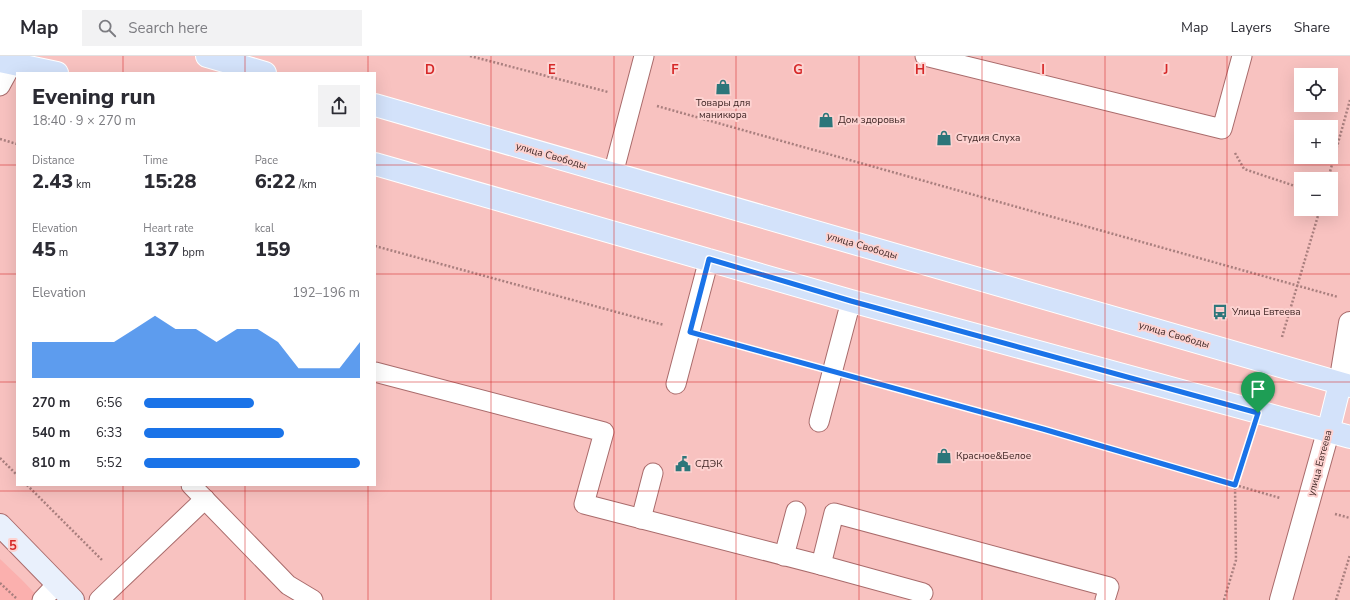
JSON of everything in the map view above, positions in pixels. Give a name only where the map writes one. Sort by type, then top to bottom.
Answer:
[{"type":"main road","points":[[207,56],[262,72]]},
{"type":"main road","points":[[6,62],[52,72]]},
{"type":"main road","name":"улица Свободы","points":[[376,105],[1345,385]]},
{"type":"main road","points":[[376,169],[709,259],[851,301],[1350,437]]},
{"type":"main road","name":"улица Евтеева","points":[[1328,432],[1345,385]]},
{"type":"main road","points":[[0,525],[73,600]]},
{"type":"street","name":"улица Евтеева","points":[[1345,385],[1350,324]]},
{"type":"street","name":"улица Евтеева","points":[[1281,600],[1328,432]]},
{"type":"lane","points":[[613,174],[644,56]]},
{"type":"lane","points":[[925,56],[1222,130],[1242,56]]},
{"type":"lane","points":[[0,86],[6,62]]},
{"type":"lane","points":[[676,384],[709,259]]},
{"type":"lane","points":[[819,422],[851,301]]},
{"type":"lane","points":[[376,372],[604,432],[584,504],[923,592]]},
{"type":"lane","points":[[641,519],[653,472]]},
{"type":"lane","points":[[192,486],[288,585],[313,600]]},
{"type":"lane","points":[[99,600],[205,499]]},
{"type":"lane","points":[[784,556],[796,511]]},
{"type":"lane","points":[[821,565],[834,513],[1109,587],[1105,600]]},
{"type":"lane","points":[[42,600],[57,584]]},
{"type":"path","points":[[470,56],[632,99],[1298,287],[1343,298]]},
{"type":"path","points":[[1330,172],[1350,100]]},
{"type":"path","points":[[1222,130],[1244,169],[1294,186]]},
{"type":"path","points":[[0,139],[16,144]]},
{"type":"path","points":[[1273,364],[1298,287],[1318,216]]},
{"type":"path","points":[[376,246],[1043,429],[1350,518]]},
{"type":"path","points":[[1224,600],[1236,560],[1235,485],[1258,413]]},
{"type":"path","points":[[0,458],[16,474]]},
{"type":"path","points":[[28,486],[120,579]]},
{"type":"path","points":[[1336,600],[1350,555]]},
{"type":"path","points":[[0,583],[18,600]]},
{"type":"shaded area","points":[[0,559],[22,580],[41,600],[0,600]]},
{"type":"place","name":"Товары для маникюра","points":[[723,87]]},
{"type":"place","name":"Дом здоровья","points":[[826,120]]},
{"type":"place","name":"Студия Слуха","points":[[944,138]]},
{"type":"place","name":"Улица Евтеева","points":[[1220,312]]},
{"type":"place","name":"Красное&Белое","points":[[944,456]]},
{"type":"place","name":"СДЭК","points":[[683,464]]},
{"type":"route","points":[[709,259],[851,301],[1258,413],[1235,485],[1043,429],[690,332],[709,259]]}]
